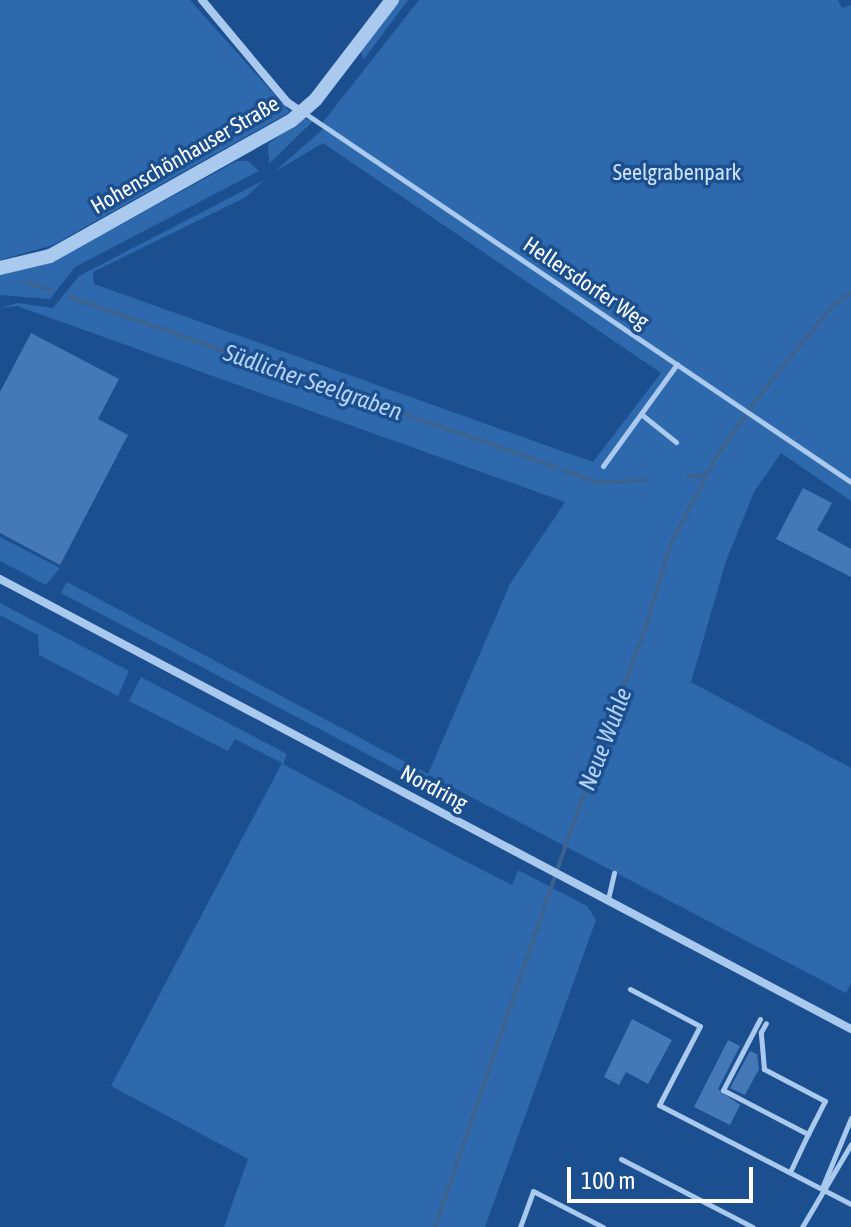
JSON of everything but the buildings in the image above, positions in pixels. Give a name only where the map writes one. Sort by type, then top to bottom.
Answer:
[{"type":"street","points":[[202,0],[287,102],[302,112]]},
{"type":"street","name":"Hohenschönhauser Straße","points":[[0,268],[50,256],[214,168],[302,112],[392,0]]},
{"type":"street","name":"Nordring","points":[[0,579],[851,1029]]},
{"type":"lane","name":"Hellersdorfer Weg","points":[[302,112],[851,482]]},
{"type":"lane","points":[[603,466],[677,364]]},
{"type":"lane","points":[[641,414],[676,442]]},
{"type":"lane","points":[[608,899],[614,873]]},
{"type":"lane","points":[[630,989],[700,1026],[659,1105],[851,1204]]},
{"type":"lane","points":[[760,1019],[723,1090],[808,1134]]},
{"type":"lane","points":[[766,1023],[761,1032],[764,1069],[825,1101],[790,1172]]},
{"type":"lane","points":[[822,1189],[825,1169],[851,1118]]},
{"type":"lane","points":[[802,1227],[851,1144]]},
{"type":"lane","points":[[621,1159],[753,1227]]},
{"type":"lane","points":[[520,1227],[533,1191],[603,1227]]},
{"type":"green space","points":[[0,0],[190,0],[290,112],[53,245],[0,260]]},
{"type":"green space","points":[[399,0],[408,0],[364,59],[360,51]]},
{"type":"green space","name":"Seelgrabenpark","points":[[419,0],[838,0],[842,8],[851,5],[851,501],[781,453],[754,492],[726,561],[691,682],[851,768],[851,983],[846,993],[429,775],[424,784],[61,593],[67,582],[428,774],[510,584],[565,502],[17,306],[0,308],[17,303],[53,308],[79,276],[264,180],[246,197],[93,272],[94,284],[593,462],[661,373],[323,143],[274,172],[323,129],[323,122]]},
{"type":"green space","points":[[303,118],[313,121],[269,164],[268,144]]},
{"type":"green space","points":[[237,161],[248,161],[259,171],[75,267],[50,299],[0,295],[0,275],[51,263]]},
{"type":"green space","points":[[0,537],[60,568],[46,585],[0,561]]},
{"type":"green space","points":[[0,603],[129,671],[118,696],[39,655],[38,635],[0,615]]},
{"type":"green space","points":[[141,677],[287,754],[283,764],[453,855],[512,885],[518,870],[587,906],[596,920],[485,1227],[224,1227],[248,1159],[111,1086],[282,763],[235,739],[228,751],[129,701]]},
{"type":"waterway","name":"Südlicher Seelgraben","points":[[25,282],[52,290]]},
{"type":"waterway","name":"Neue Wuhle","points":[[435,1227],[568,838],[644,633],[670,546],[715,459],[760,395],[832,306],[851,293]]},
{"type":"waterway","name":"Südlicher Seelgraben","points":[[70,297],[556,467]]},
{"type":"waterway","name":"Südlicher Seelgraben","points":[[564,470],[599,483],[646,480]]},
{"type":"waterway","points":[[688,477],[705,475]]}]
